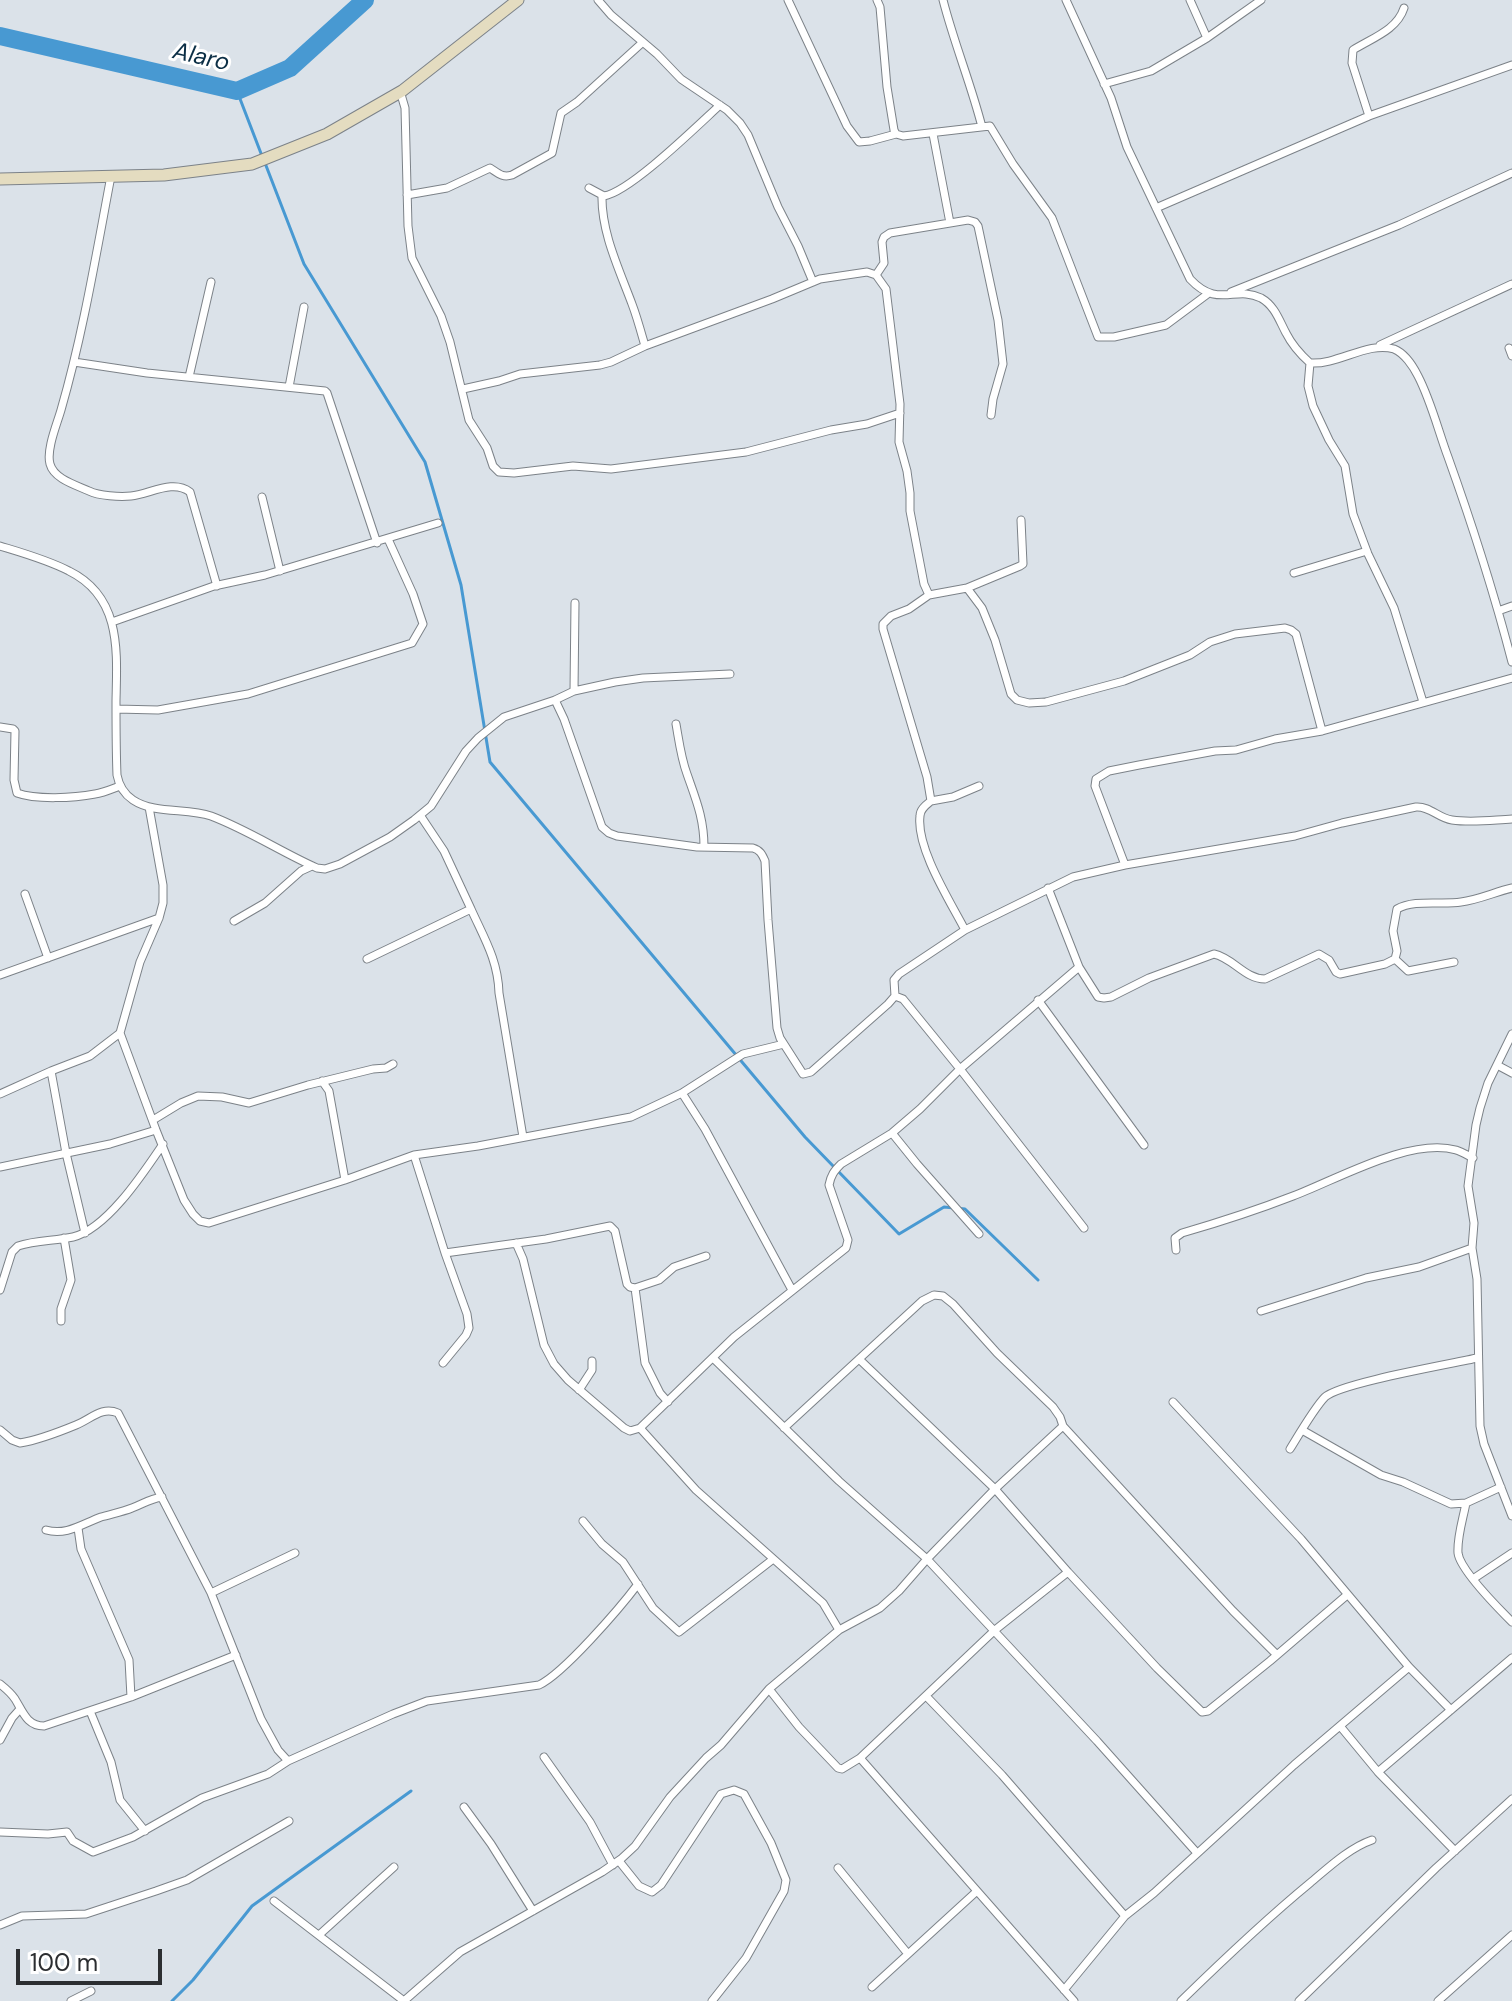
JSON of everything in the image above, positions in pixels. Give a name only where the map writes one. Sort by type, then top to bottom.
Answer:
[{"type":"street","points":[[1,182],[164,175],[252,164],[327,134],[400,91],[518,0]]},
{"type":"street","points":[[598,0],[681,79],[720,105],[740,123],[813,282]]},
{"type":"street","points":[[788,0],[847,126],[859,142],[896,134],[933,134],[990,126],[1052,218],[1098,337],[1114,337],[1166,325],[1209,293]]},
{"type":"street","points":[[877,0],[896,134]]},
{"type":"street","points":[[943,0],[982,127]]},
{"type":"street","points":[[1066,0],[1111,98],[1127,147],[1190,279],[1200,290],[1222,296],[1258,297],[1274,307],[1292,343],[1310,363],[1331,361],[1375,348],[1512,284]]},
{"type":"street","points":[[1190,0],[1207,38]]},
{"type":"street","points":[[1104,84],[1151,71],[1207,38],[1261,0]]},
{"type":"street","points":[[1369,116],[1352,63],[1353,50],[1393,27],[1404,8]]},
{"type":"street","points":[[407,195],[447,188],[490,168],[507,177],[552,153],[561,113],[643,42]]},
{"type":"street","points":[[1156,208],[1369,116],[1512,65]]},
{"type":"street","points":[[400,91],[405,108],[408,226],[412,258],[441,316],[469,420],[499,472],[505,474],[573,466],[611,469],[746,452],[867,424],[900,413]]},
{"type":"street","points":[[589,188],[602,195],[616,192],[660,159],[720,105]]},
{"type":"street","points":[[933,134],[950,223]]},
{"type":"street","points":[[1222,296],[1399,225],[1512,173]]},
{"type":"street","points":[[111,176],[86,314],[54,434],[50,466],[55,474],[93,493],[130,496],[173,486],[190,492],[217,586]]},
{"type":"street","points":[[602,195],[602,211],[618,268],[645,346]]},
{"type":"street","points":[[876,275],[884,263],[882,242],[890,233],[971,220],[975,222],[998,320],[1003,364],[991,415]]},
{"type":"street","points":[[463,389],[520,374],[600,365],[820,279],[855,272],[876,275],[886,289],[900,413],[899,442],[907,471],[910,511],[924,584],[929,595]]},
{"type":"street","points":[[1258,297],[1259,281]]},
{"type":"street","points":[[189,377],[211,282]]},
{"type":"street","points":[[289,387],[304,307]]},
{"type":"street","points":[[1375,348],[1397,350],[1418,375],[1472,525],[1512,662]]},
{"type":"street","points":[[74,362],[327,393],[377,543]]},
{"type":"street","points":[[1310,363],[1308,386],[1313,406],[1345,466],[1350,503],[1367,551],[1394,608],[1423,702]]},
{"type":"street","points":[[262,497],[280,571]]},
{"type":"street","points":[[931,801],[923,762],[883,624],[891,616],[909,609],[929,595],[967,588],[1023,564],[1021,520]]},
{"type":"street","points":[[112,622],[217,586],[280,571],[438,523]]},
{"type":"street","points":[[116,709],[158,710],[248,694],[412,643],[423,624],[388,539]]},
{"type":"street","points":[[0,546],[71,572],[102,599],[115,630],[117,775],[120,786],[132,799],[149,807],[209,815],[312,866],[325,869],[390,837],[431,806],[466,751],[504,717],[574,691],[643,678],[730,674]]},
{"type":"street","points":[[1294,573],[1367,551]]},
{"type":"street","points":[[967,588],[982,608],[1011,694],[1017,700],[1046,702],[1124,681],[1235,634],[1285,628],[1296,634],[1322,731]]},
{"type":"street","points":[[574,691],[575,603]]},
{"type":"street","points":[[1498,611],[1512,606]]},
{"type":"street","points":[[1125,865],[1095,786],[1096,779],[1109,771],[1215,751],[1236,750],[1322,731],[1512,678]]},
{"type":"street","points":[[555,700],[602,827],[609,833],[704,847],[753,848],[763,855],[777,1028],[803,1074],[809,1073],[888,1004],[895,996],[894,980],[899,974],[965,930],[1073,877],[1295,836],[1416,807],[1425,806],[1447,819],[1512,819]]},
{"type":"street","points":[[676,724],[686,771],[701,813],[704,847]]},
{"type":"street","points":[[0,727],[15,731],[14,780],[17,793],[28,797],[96,794],[120,786]]},
{"type":"street","points":[[965,930],[933,869],[921,835],[919,814],[931,801],[953,797],[979,786]]},
{"type":"street","points":[[149,807],[163,885],[163,903],[140,962],[120,1033],[184,1200],[200,1221],[209,1223],[414,1155],[631,1117],[682,1093],[743,1054],[784,1044]]},
{"type":"street","points":[[420,815],[444,851],[495,960],[523,1137]]},
{"type":"street","points":[[234,921],[265,903],[301,871],[312,866]]},
{"type":"street","points":[[1048,888],[1079,967],[1098,997],[1104,998],[1214,954],[1224,957],[1259,980],[1319,954],[1329,960],[1340,974],[1385,964],[1395,959],[1397,951],[1393,931],[1399,907],[1462,902],[1512,888]]},
{"type":"street","points":[[25,894],[48,958]]},
{"type":"street","points":[[367,959],[471,909]]},
{"type":"street","points":[[0,975],[159,918]]},
{"type":"street","points":[[1395,959],[1408,971],[1454,962]]},
{"type":"street","points":[[516,1243],[523,1259],[544,1345],[554,1364],[624,1428],[630,1431],[640,1428],[734,1337],[846,1248],[848,1240],[829,1185],[831,1176],[841,1164],[892,1133],[960,1069],[1079,967]]},
{"type":"street","points":[[895,996],[903,999],[1084,1228]]},
{"type":"street","points":[[1038,1000],[1144,1145]]},
{"type":"street","points":[[0,1094],[90,1056],[120,1033]]},
{"type":"street","points":[[1512,1034],[1488,1083],[1478,1116],[1468,1192],[1474,1223],[1472,1248],[1477,1279],[1480,1426],[1512,1516]]},
{"type":"street","points":[[153,1120],[198,1096],[249,1103],[393,1064]]},
{"type":"street","points":[[1497,1065],[1512,1073]]},
{"type":"street","points":[[51,1071],[85,1233]]},
{"type":"street","points":[[329,1091],[333,1078]]},
{"type":"street","points":[[322,1081],[329,1091],[345,1180]]},
{"type":"street","points":[[682,1093],[705,1129],[792,1290]]},
{"type":"street","points":[[0,1167],[110,1144],[156,1130]]},
{"type":"street","points":[[892,1133],[979,1234]]},
{"type":"street","points":[[0,1290],[12,1252],[18,1246],[85,1233],[119,1202],[163,1144]]},
{"type":"street","points":[[1176,1250],[1175,1238],[1182,1233],[1271,1205],[1387,1158],[1435,1148],[1459,1150],[1473,1158]]},
{"type":"street","points":[[414,1155],[469,1328],[443,1363]]},
{"type":"street","points":[[445,1253],[546,1239],[610,1226],[615,1231],[627,1284],[635,1288],[659,1280],[678,1265],[706,1256]]},
{"type":"street","points":[[61,1321],[61,1309],[71,1280],[64,1238]]},
{"type":"street","points":[[1261,1311],[1366,1278],[1419,1267],[1472,1248]]},
{"type":"street","points":[[635,1288],[645,1363],[668,1402]]},
{"type":"street","points":[[784,1428],[922,1301],[934,1295],[943,1296],[1053,1407],[1063,1426],[1277,1655]]},
{"type":"street","points":[[713,1358],[839,1481],[927,1559],[1197,1853]]},
{"type":"street","points":[[1290,1449],[1325,1397],[1339,1390],[1477,1358]]},
{"type":"street","points":[[859,1359],[995,1489],[1157,1668],[1202,1712],[1208,1711],[1347,1595]]},
{"type":"street","points":[[579,1390],[592,1370],[592,1361]]},
{"type":"street","points":[[1173,1402],[1301,1539],[1409,1667],[1451,1710]]},
{"type":"street","points":[[0,1430],[20,1443],[79,1424],[102,1412],[112,1410],[118,1413],[211,1593],[261,1719],[278,1750],[288,1761]]},
{"type":"street","points":[[274,1901],[404,2001],[460,1952],[616,1863],[635,1846],[670,1797],[721,1745],[769,1689],[839,1630],[880,1608],[995,1489],[1063,1426]]},
{"type":"street","points":[[640,1428],[696,1490],[823,1603],[839,1630]]},
{"type":"street","points":[[1302,1430],[1381,1475],[1454,1504],[1466,1503],[1501,1487]]},
{"type":"street","points":[[46,1530],[56,1533],[78,1528],[133,1508],[148,1499],[162,1497]]},
{"type":"street","points":[[1466,1503],[1460,1562],[1512,1622]]},
{"type":"street","points":[[583,1521],[602,1544],[623,1562],[653,1608],[679,1632],[772,1560]]},
{"type":"street","points":[[78,1528],[81,1549],[129,1660],[131,1697]]},
{"type":"street","points":[[211,1593],[295,1553]]},
{"type":"street","points":[[1473,1579],[1512,1553]]},
{"type":"street","points":[[769,1689],[799,1727],[842,1769],[860,1758],[995,1630],[1068,1572]]},
{"type":"street","points":[[0,1832],[67,1832],[73,1841],[93,1852],[133,1837],[202,1798],[268,1774],[288,1761],[427,1701],[547,1681],[638,1584]]},
{"type":"street","points":[[0,1684],[27,1719],[38,1727],[131,1697],[236,1655]]},
{"type":"street","points":[[1378,1772],[1512,1658]]},
{"type":"street","points":[[1064,1990],[1125,1916],[1409,1667]]},
{"type":"street","points":[[926,1696],[1002,1775],[1125,1916]]},
{"type":"street","points":[[0,1740],[20,1709]]},
{"type":"street","points":[[90,1711],[111,1762],[120,1800],[145,1831]]},
{"type":"street","points":[[1340,1726],[1378,1772],[1455,1851]]},
{"type":"street","points":[[544,1757],[616,1863],[639,1886],[652,1892],[661,1885],[721,1794],[734,1790],[744,1794],[771,1843],[786,1880],[784,1891],[746,1958],[712,2001]]},
{"type":"street","points":[[860,1758],[1074,2001]]},
{"type":"street","points":[[1299,2001],[1512,1799]]},
{"type":"street","points":[[464,1807],[533,1911]]},
{"type":"street","points":[[0,1925],[22,1916],[86,1914],[187,1880],[289,1821]]},
{"type":"street","points":[[1181,2001],[1325,1870],[1372,1840]]},
{"type":"street","points":[[319,1935],[394,1867]]},
{"type":"street","points":[[838,1868],[908,1954]]},
{"type":"street","points":[[872,1987],[977,1891]]},
{"type":"street","points":[[1438,2001],[1512,1935]]},
{"type":"street","points":[[71,2001],[91,1991]]},
{"type":"waterway","name":"Alaro","points":[[0,36],[237,91],[290,68],[365,0]]},
{"type":"waterway","points":[[237,91],[262,156]]},
{"type":"waterway","points":[[265,163],[304,264],[425,462],[461,585],[490,762],[805,1137],[899,1234],[944,1207],[965,1209],[1038,1280]]},
{"type":"waterway","points":[[172,2001],[193,1980],[252,1906],[411,1791]]}]
